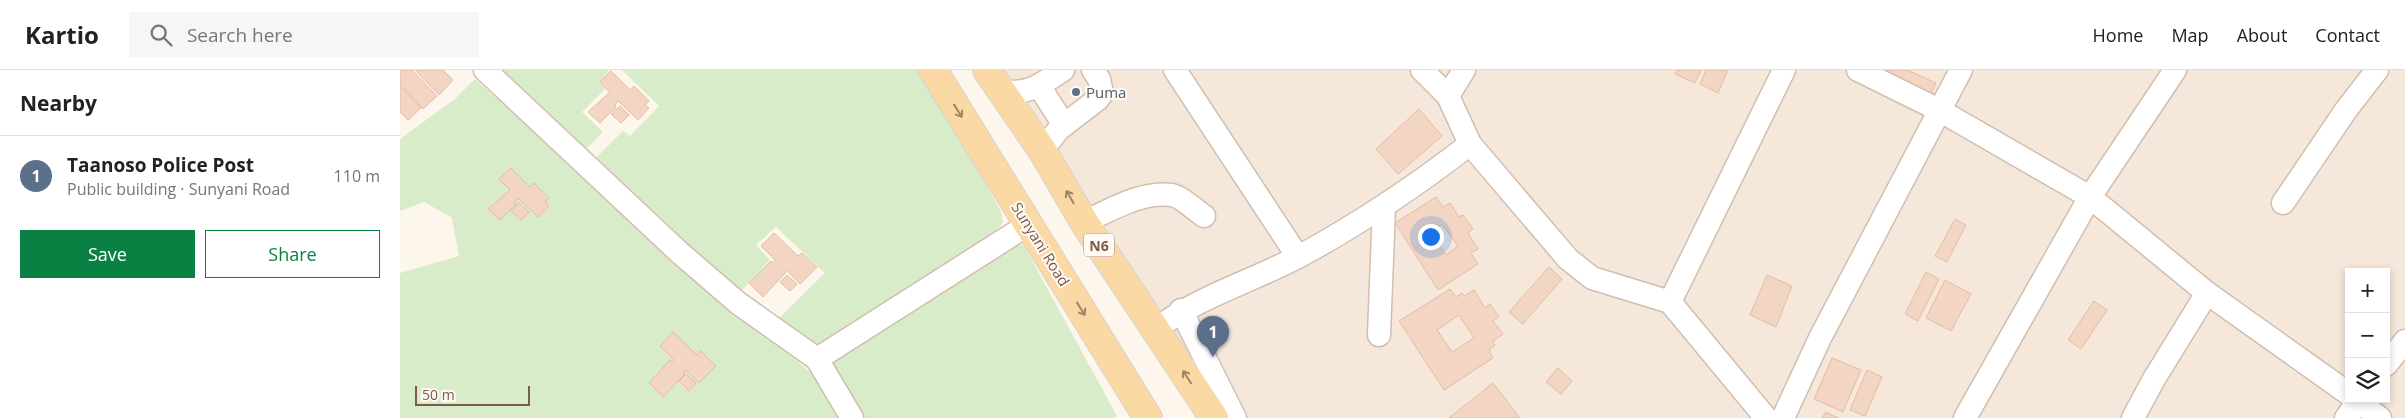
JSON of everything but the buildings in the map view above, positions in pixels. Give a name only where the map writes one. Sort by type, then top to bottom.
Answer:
[{"type":"main road","name":"Sunyani Road","points":[[933,70],[1148,418]]},
{"type":"main road","name":"N6","points":[[995,80],[1042,150],[1084,222],[1214,418]]},
{"type":"street","points":[[485,70],[680,253],[738,303],[817,359],[852,418]]},
{"type":"street","points":[[995,80],[1017,93],[1039,86],[1063,70]]},
{"type":"street","points":[[1042,150],[1064,125],[1098,99],[1102,93],[1093,70]]},
{"type":"street","points":[[1175,70],[1298,257]]},
{"type":"street","points":[[1422,70],[1448,96],[1470,144],[1568,259],[1592,278],[1670,302],[1766,418]]},
{"type":"street","points":[[1448,96],[1464,70]]},
{"type":"street","points":[[1670,302],[1784,70]]},
{"type":"street","points":[[1858,70],[1939,110],[2090,197],[2207,292],[2345,395]]},
{"type":"street","points":[[1783,418],[1820,338],[1961,70]]},
{"type":"street","points":[[1965,418],[2090,197],[2175,70]]},
{"type":"street","points":[[2283,203],[2346,110],[2377,70]]},
{"type":"street","points":[[1039,86],[1064,125]]},
{"type":"street","points":[[1156,329],[1181,310],[1298,257],[1384,207],[1420,183],[1470,144]]},
{"type":"street","points":[[1084,222],[1129,201],[1147,196],[1173,195],[1204,216]]},
{"type":"street","points":[[1380,335],[1384,207]]},
{"type":"street","points":[[817,359],[1029,224]]},
{"type":"street","points":[[2133,418],[2154,379],[2207,292]]},
{"type":"street","points":[[1181,310],[1235,418]]},
{"type":"street","points":[[2390,361],[2405,341]]},
{"type":"street","points":[[2356,403],[2380,418]]},
{"type":"shaded area","points":[[990,70],[2405,70],[2405,418],[1226,418],[1103,222]]},
{"type":"green space","points":[[497,70],[610,70],[598,82],[605,89],[582,112],[603,132],[581,154]]},
{"type":"green space","points":[[622,70],[920,70],[959,134],[1001,212],[1003,222],[991,238],[857,320],[816,349],[778,319],[825,273],[776,227],[756,245],[770,260],[742,290],[680,248],[591,163],[623,131],[630,136],[659,106]]},
{"type":"green space","points":[[475,79],[821,382],[842,418],[400,418],[400,273],[459,256],[452,218],[424,202],[400,211],[400,139],[455,99]]},
{"type":"green space","points":[[1014,241],[1024,246],[1117,416],[1114,418],[861,418],[847,386],[836,373],[830,359]]},
{"type":"place","name":"Puma","points":[[1076,92]]},
{"type":"place","name":"Taanoso Police Post","points":[[1213,357]]}]
